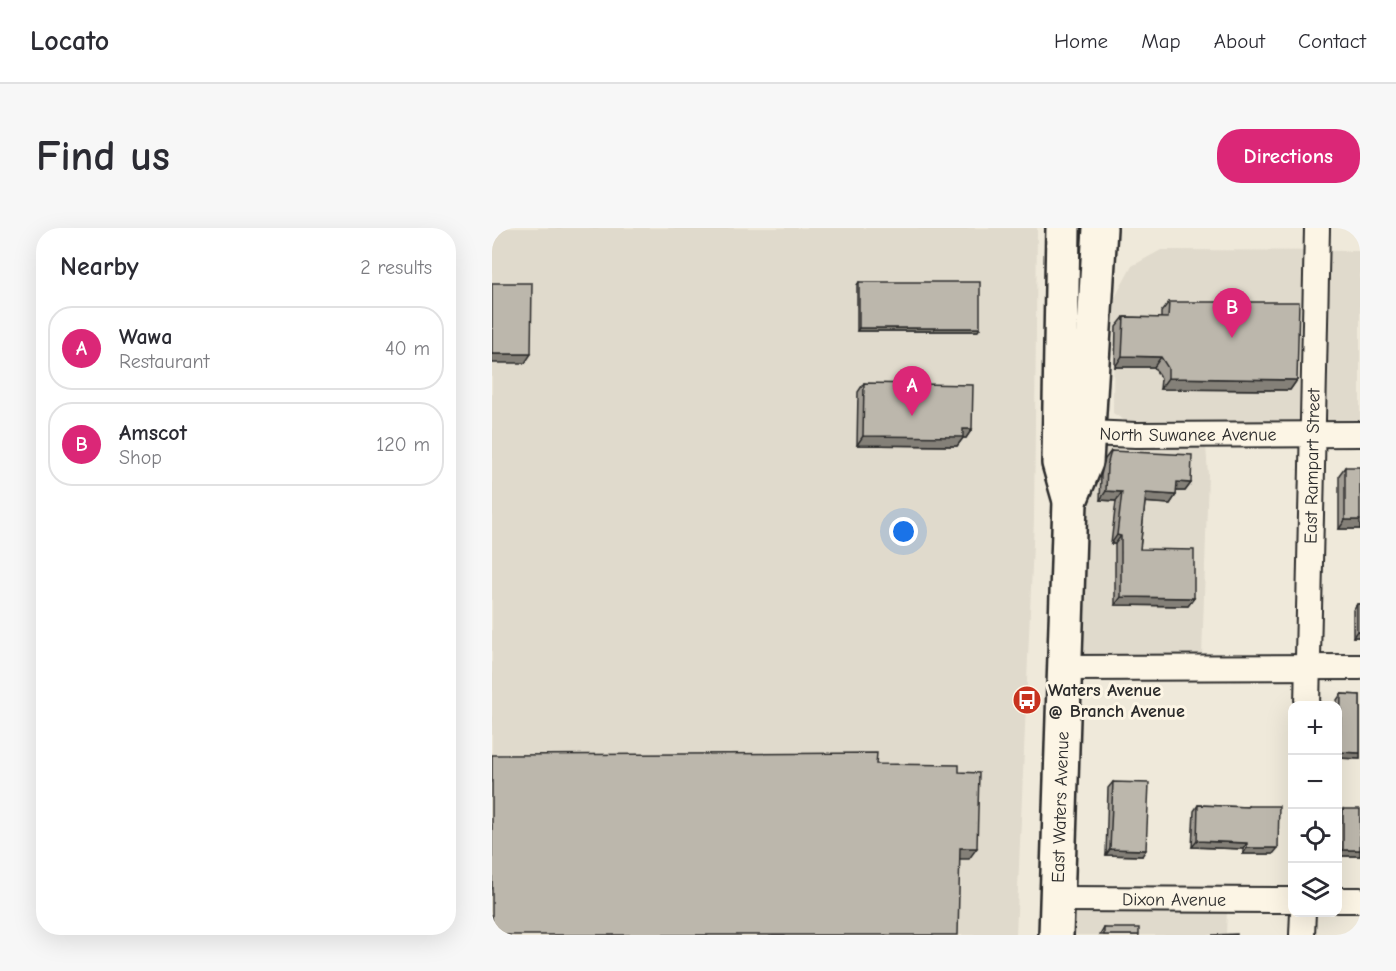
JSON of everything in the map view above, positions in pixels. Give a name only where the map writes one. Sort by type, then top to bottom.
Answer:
[{"type":"main road","name":"East Waters Avenue","points":[[1056,935],[1070,501],[1059,464],[1064,228]]},
{"type":"main road","name":"East Waters Avenue","points":[[1070,501],[1086,462],[1100,228]]},
{"type":"street","name":"East Rampart Street","points":[[1306,701],[1317,228]]},
{"type":"street","name":"North Suwanee Avenue","points":[[1088,433],[1137,435],[1360,434]]},
{"type":"street","points":[[1065,668],[1360,668]]},
{"type":"street","name":"Dixon Avenue","points":[[1056,899],[1288,900]]},
{"type":"street","points":[[1342,900],[1360,900]]},
{"type":"street","points":[[1302,935],[1303,917]]},
{"type":"shaded area","points":[[492,228],[1037,228],[1034,520],[1016,935],[492,935]]},
{"type":"shaded area","points":[[1161,250],[1360,251],[1360,422],[1127,422],[1113,413],[1114,299],[1132,266]]},
{"type":"shaded area","points":[[1087,445],[1206,445],[1208,475],[1202,657],[1078,658]]},
{"type":"shaded area","points":[[1227,910],[1226,935],[1071,935],[1071,911]]},
{"type":"building","points":[[859,282],[980,282],[980,328],[859,328]]},
{"type":"building","points":[[492,283],[532,283],[531,354],[492,354]]},
{"type":"building","points":[[1169,302],[1299,302],[1297,380],[1168,378],[1168,368],[1161,357],[1122,356],[1124,317],[1168,318]]},
{"type":"building","points":[[864,383],[973,385],[972,429],[963,429],[963,437],[863,436]]},
{"type":"building","points":[[1111,451],[1192,455],[1191,483],[1177,482],[1176,495],[1146,493],[1140,549],[1194,550],[1194,598],[1121,597],[1121,536],[1117,535],[1122,492],[1106,491],[1107,466]]},
{"type":"building","points":[[1345,467],[1360,467],[1360,520],[1345,520]]},
{"type":"building","points":[[1357,604],[1360,604],[1360,631],[1357,631]]},
{"type":"building","points":[[1341,694],[1360,695],[1360,753],[1342,752]]},
{"type":"building","points":[[877,753],[876,764],[959,765],[959,772],[979,773],[977,848],[960,848],[958,935],[492,935],[492,755]]},
{"type":"building","points":[[1113,782],[1149,783],[1146,850],[1110,849]]},
{"type":"building","points":[[1198,805],[1279,806],[1278,848],[1247,848],[1247,843],[1197,841]]},
{"type":"building","points":[[1343,809],[1360,809],[1360,850],[1343,850]]},
{"type":"building","points":[[1104,928],[1139,928],[1139,935],[1104,935]]},
{"type":"place","name":"Amscot","points":[[1232,338]]},
{"type":"place","name":"Wawa","points":[[912,416]]},
{"type":"place","name":"Waters Avenue @ Branch Avenue","points":[[1027,700]]}]
